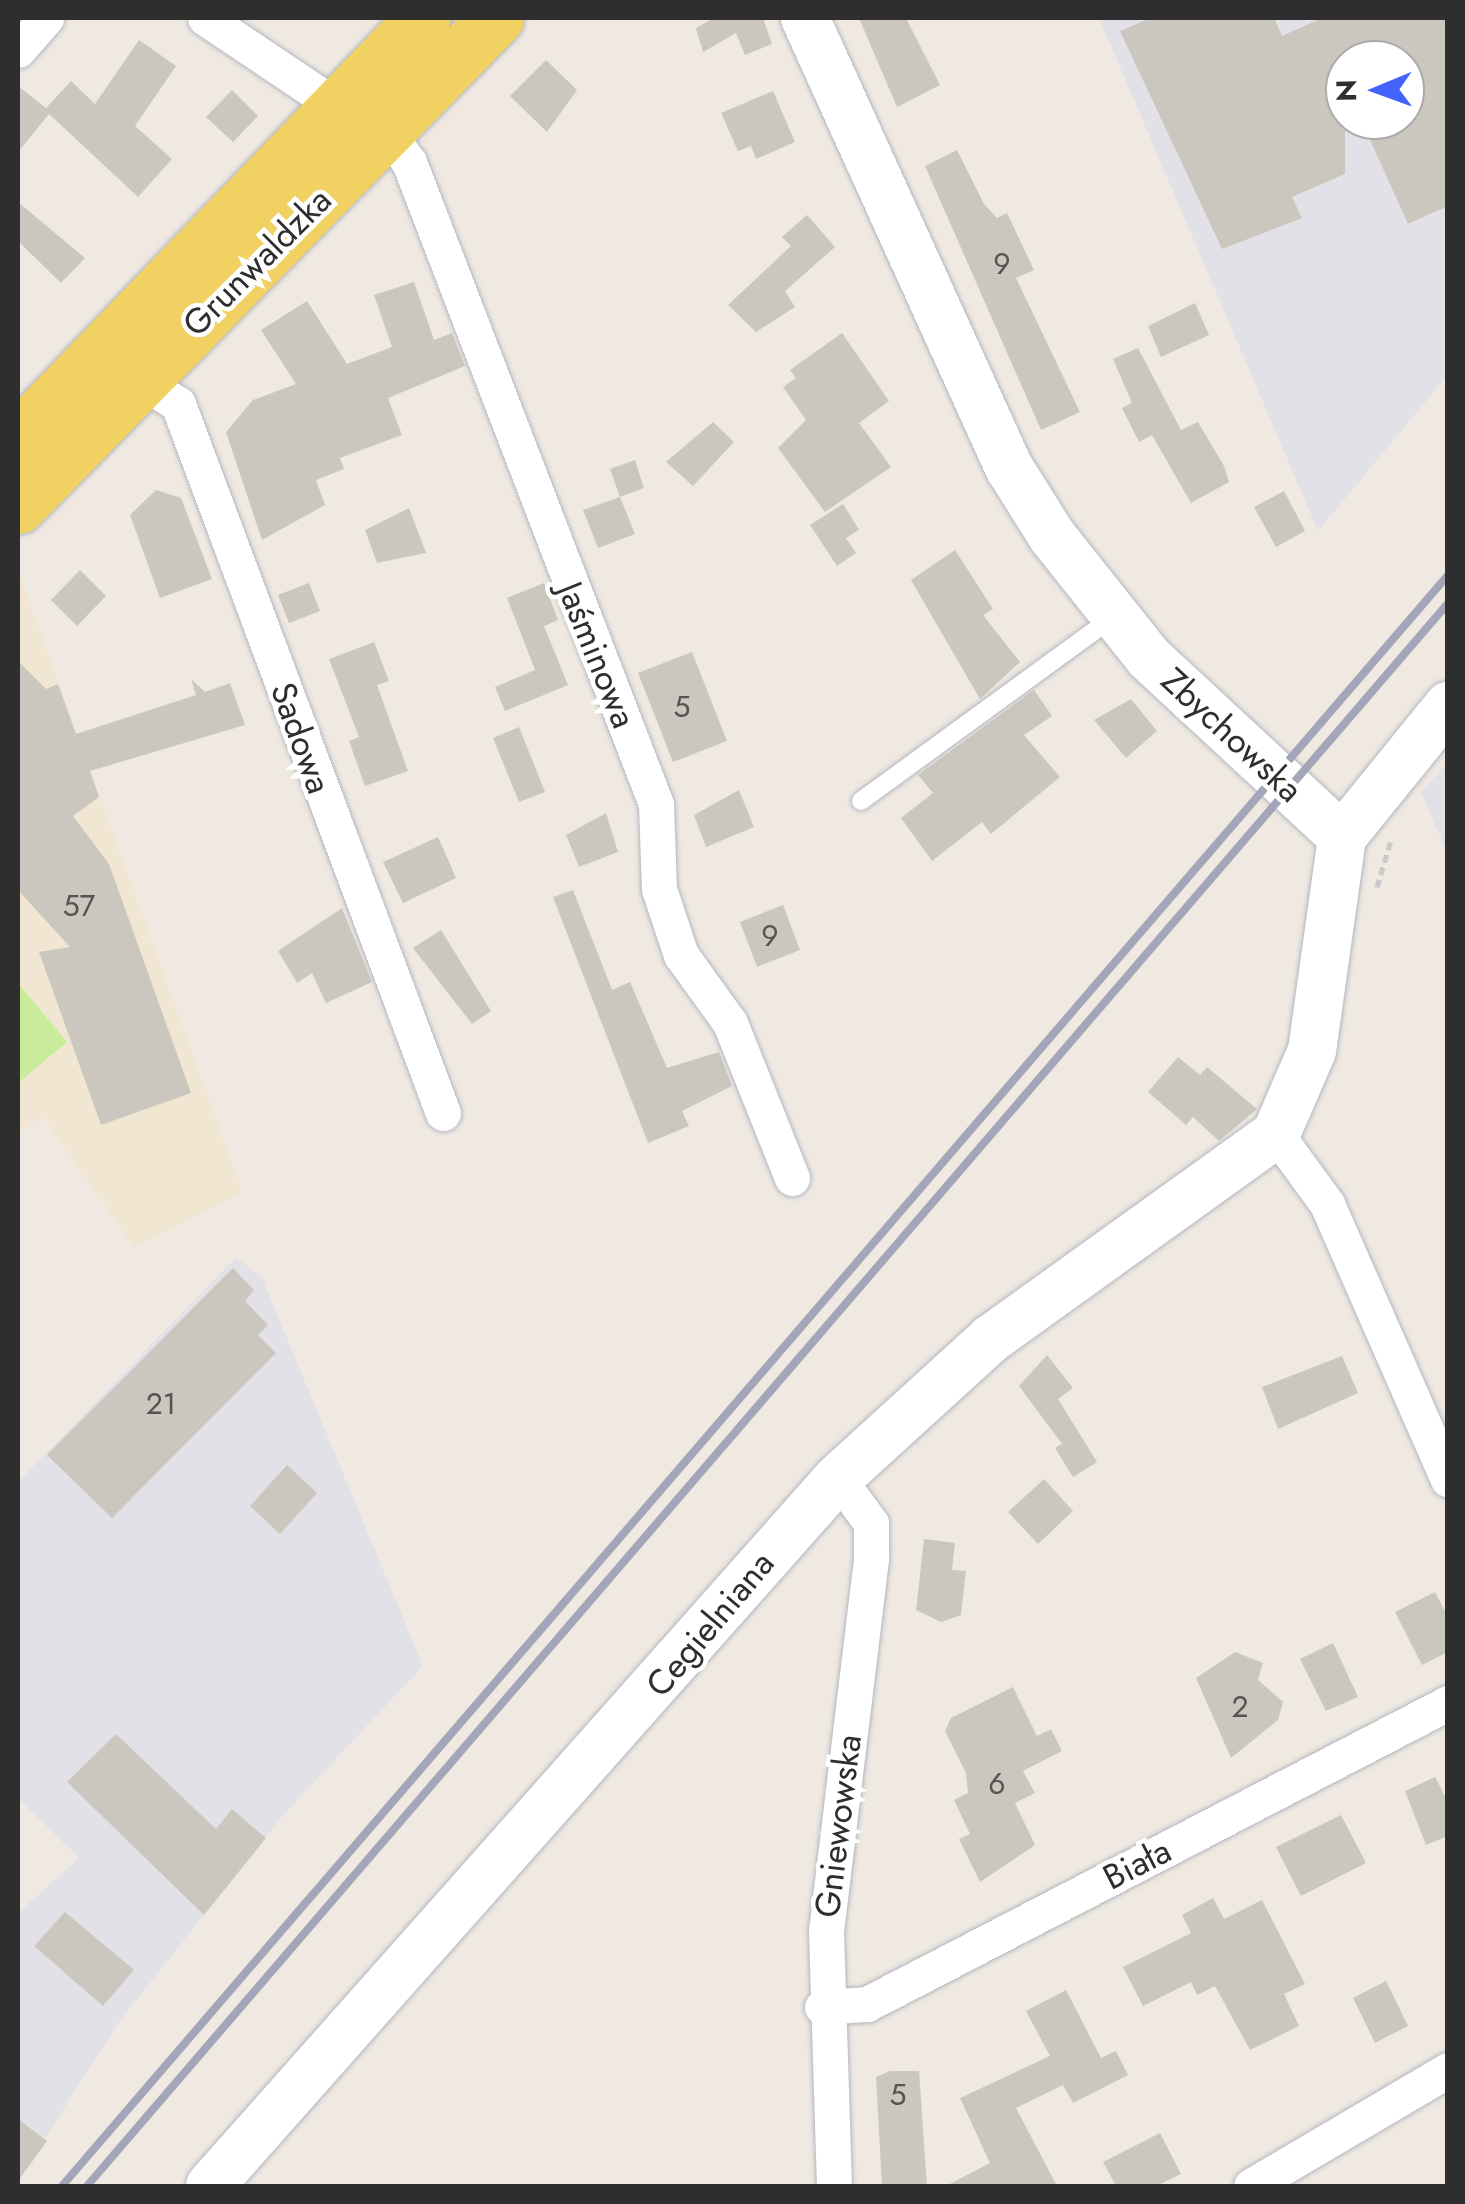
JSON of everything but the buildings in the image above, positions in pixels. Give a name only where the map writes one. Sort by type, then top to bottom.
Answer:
[{"type":"main road","name":"Grunwaldzka","points":[[18,438],[423,18]]},
{"type":"main road","name":"Grunwaldzka","points":[[18,506],[496,18]]},
{"type":"street","points":[[18,50],[46,18]]},
{"type":"street","points":[[205,18],[338,107]]},
{"type":"street","name":"Zbychowska","points":[[804,18],[1010,470],[1112,618],[1342,837]]},
{"type":"street","name":"Jaśminowa","points":[[386,131],[409,162],[656,804],[659,889],[682,956],[730,1023],[792,1178]]},
{"type":"street","name":"Sadowa","points":[[140,380],[178,404],[443,1114]]},
{"type":"street","points":[[1448,706],[1342,837],[1312,1051],[1276,1134],[1326,1204],[1448,1480]]},
{"type":"street","name":"Cegielniana","points":[[210,2186],[838,1478],[992,1338],[1276,1134]]},
{"type":"street","name":"Gniewowska","points":[[834,2186],[822,2006],[871,1558],[871,1523],[838,1478]]},
{"type":"street","name":"Biała","points":[[822,2006],[867,2004],[1448,1702]]},
{"type":"street","points":[[1251,2186],[1448,2070]]},
{"type":"lane","points":[[861,801],[1112,618]]},
{"type":"shaded area","points":[[1099,18],[1447,18],[1447,376],[1318,531]]},
{"type":"shaded area","points":[[18,570],[243,1193],[134,1248],[43,1117],[18,1133]]},
{"type":"shaded area","points":[[1447,763],[1447,853],[1421,792]]},
{"type":"shaded area","points":[[236,1257],[262,1278],[423,1666],[285,1813],[118,2023],[18,2181],[18,1913],[79,1858],[18,1798],[18,1482]]},
{"type":"green space","points":[[18,983],[67,1042],[18,1083]]},
{"type":"railway","points":[[62,2186],[1448,575]]},
{"type":"railway","points":[[87,2186],[1448,603]]}]
